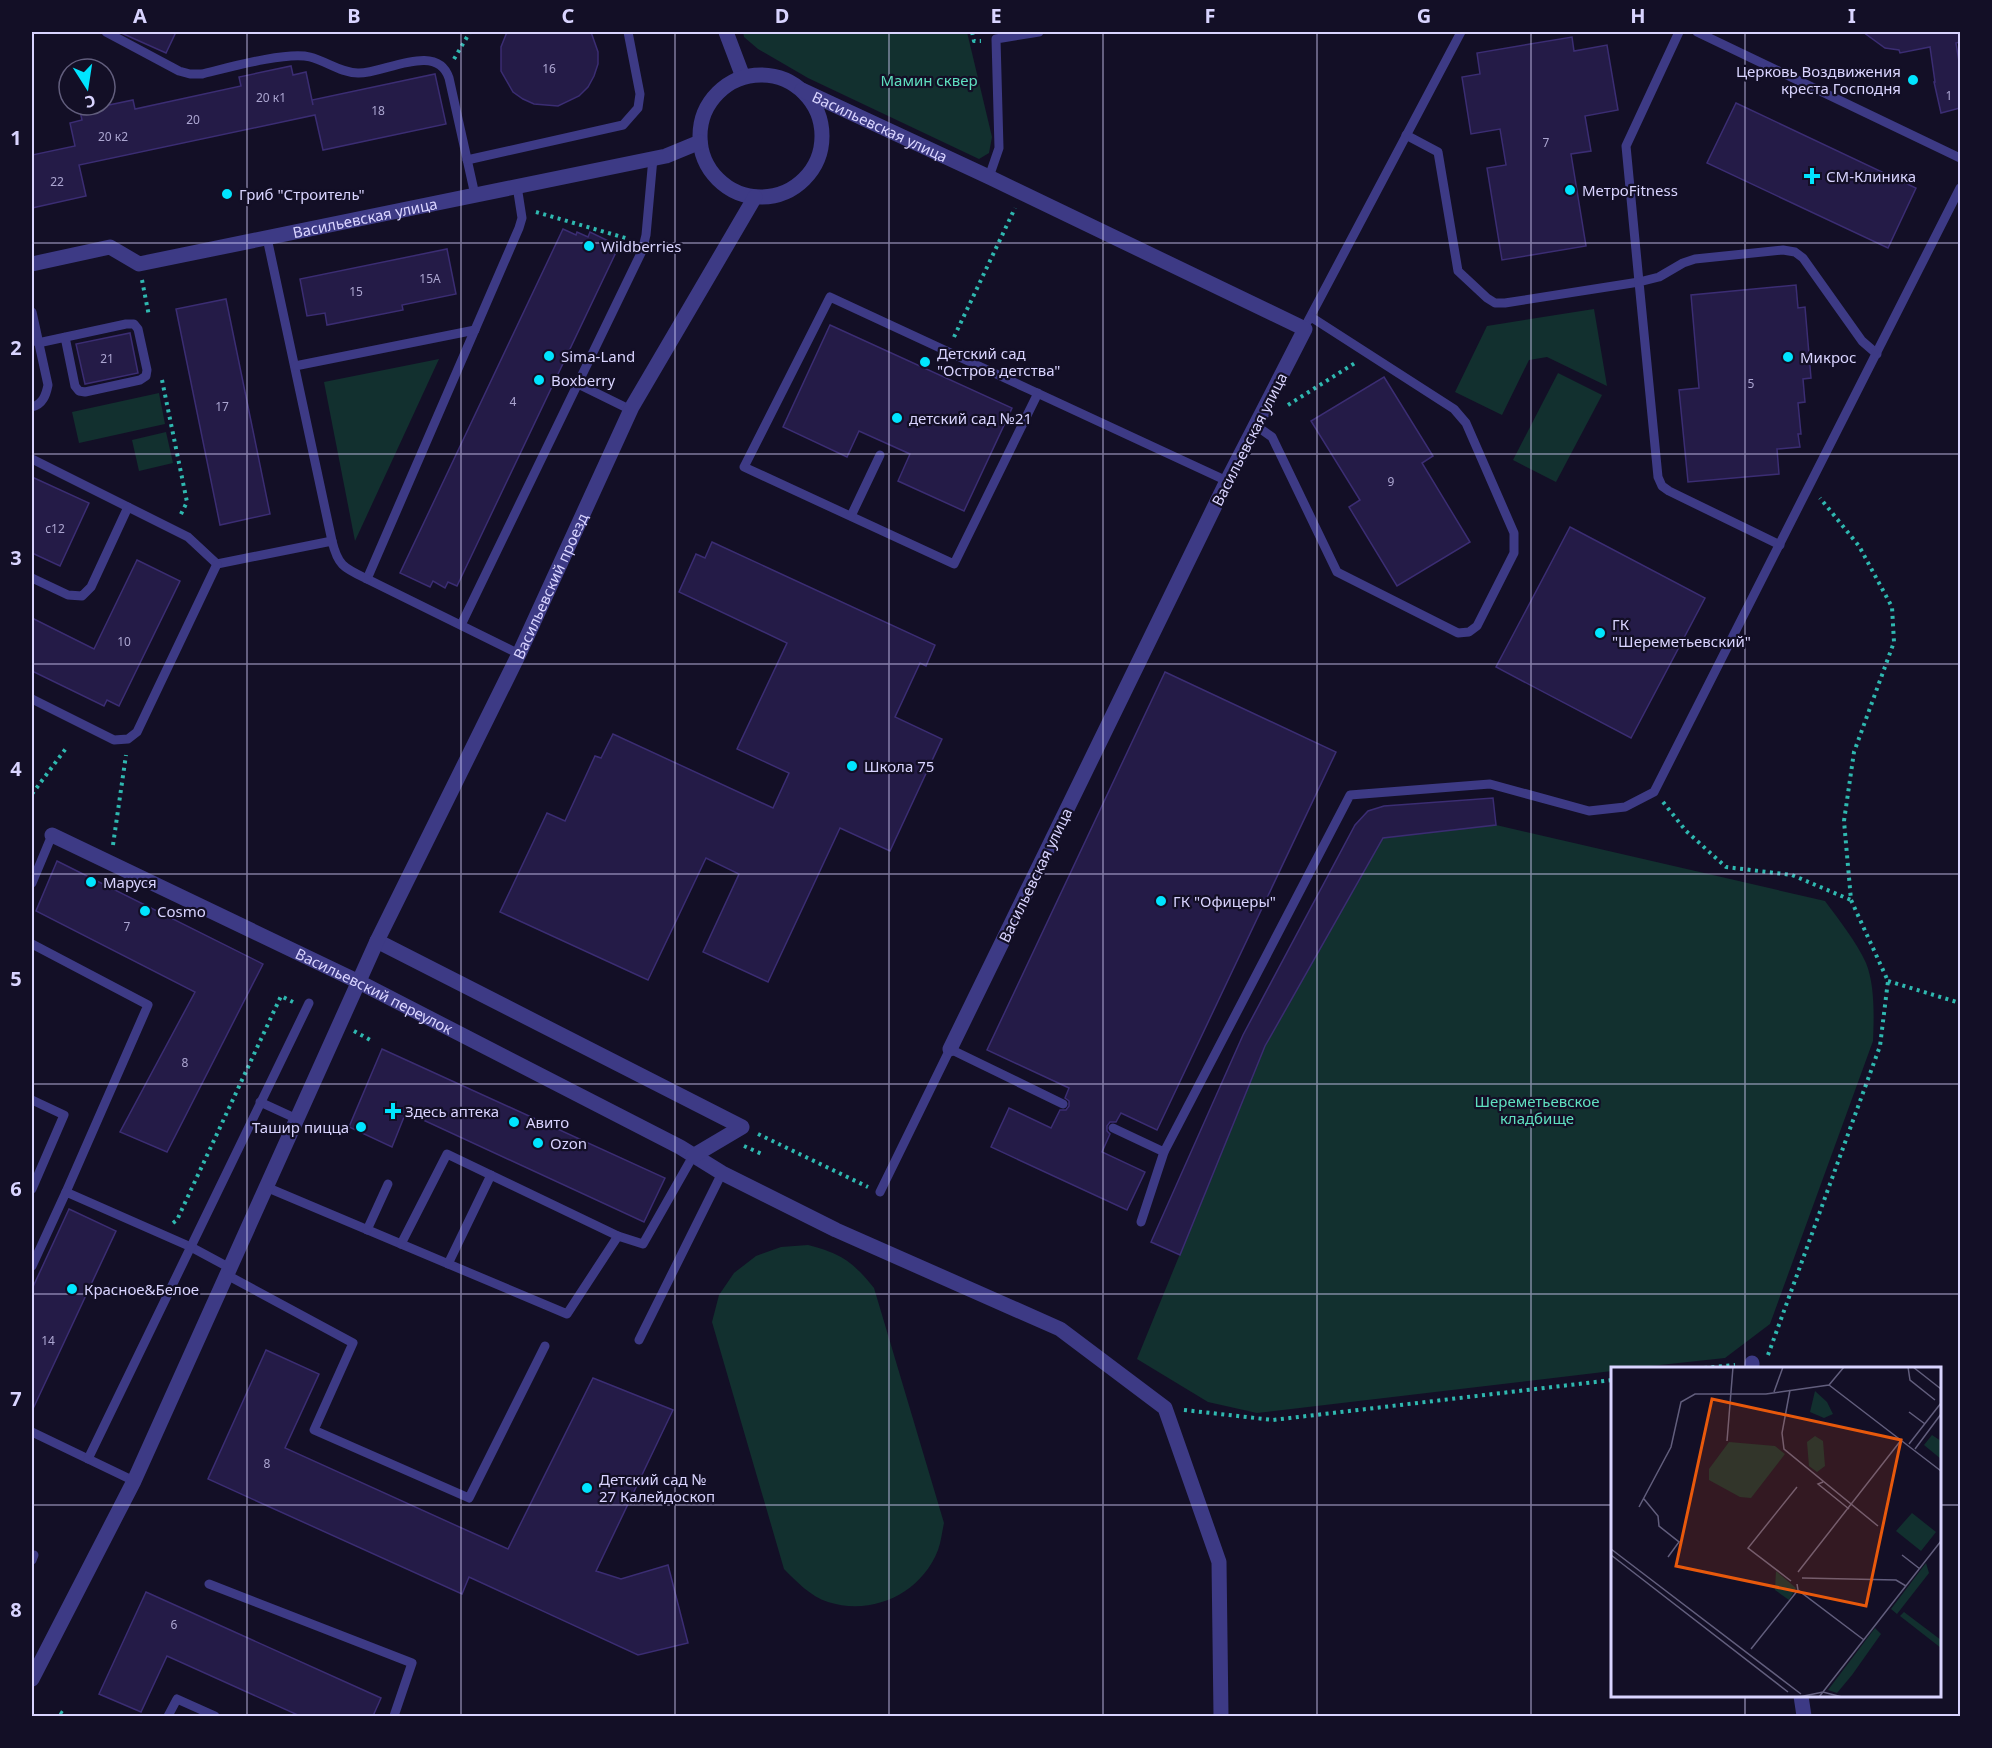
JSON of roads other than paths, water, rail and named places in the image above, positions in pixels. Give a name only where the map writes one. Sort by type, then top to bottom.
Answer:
[{"type":"street","points":[[726,32],[743,77]]},
{"type":"street","points":[[764,75],[784,79],[802,90],[814,104],[821,122],[822,141],[818,160],[808,176],[793,188],[776,195],[755,196],[735,191],[718,179],[706,162],[700,142],[702,121],[710,102],[725,87],[743,77],[764,75]]},
{"type":"street","name":"Васильевская улица","points":[[802,90],[1308,323],[1227,481],[950,1049]]},
{"type":"street","name":"Васильевская улица","points":[[32,264],[110,248],[139,264],[666,156],[700,142]]},
{"type":"street","name":"Васильевский проезд","points":[[32,1678],[134,1480],[377,941],[519,654],[631,410],[755,196]]},
{"type":"street","name":"Васильевский переулок","points":[[52,835],[359,982],[680,1147],[722,1173],[836,1230],[1060,1329],[1165,1408],[1219,1562],[1221,1716]]},
{"type":"street","points":[[377,941],[742,1127],[693,1156]]},
{"type":"street","points":[[1801,1697],[1804,1716]]},
{"type":"lane","points":[[106,32],[179,71],[190,74],[202,74],[274,58],[308,56],[357,73],[421,60],[436,63],[447,72],[475,195]]},
{"type":"lane","points":[[467,160],[623,125],[638,108],[640,94],[628,32]]},
{"type":"lane","points":[[989,177],[999,148],[996,39],[1039,32]]},
{"type":"lane","points":[[1255,425],[1272,437],[1337,572],[1458,633],[1469,632],[1477,626],[1514,553],[1515,533],[1461,415],[1368,354],[1308,323],[1461,32]]},
{"type":"lane","points":[[1679,32],[1626,146],[1658,477],[1662,486],[1669,491],[1779,545]]},
{"type":"lane","points":[[1697,32],[1960,158]]},
{"type":"lane","points":[[1406,135],[1438,153],[1456,265],[1462,275],[1495,303],[1639,282],[1659,277],[1695,259],[1783,250],[1795,252],[1803,258],[1862,341],[1876,354]]},
{"type":"lane","points":[[461,625],[645,243],[653,158]]},
{"type":"lane","points":[[367,579],[519,228],[522,218],[517,186]]},
{"type":"lane","points":[[1141,1222],[1164,1152],[1350,795],[1490,784],[1590,811],[1625,807],[1654,792],[1960,188]]},
{"type":"lane","points":[[267,238],[332,541],[339,563],[346,569],[519,654]]},
{"type":"lane","points":[[1038,393],[954,564],[744,467],[830,297],[1038,393],[1227,481]]},
{"type":"lane","points":[[32,312],[48,385],[46,397],[32,407]]},
{"type":"lane","points":[[38,343],[65,337],[126,324],[134,324],[138,329],[147,370],[146,376],[140,380],[85,392],[79,391],[75,386],[65,337]]},
{"type":"lane","points":[[295,366],[475,330]]},
{"type":"lane","points":[[578,384],[631,410]]},
{"type":"lane","points":[[851,516],[880,455]]},
{"type":"lane","points":[[32,459],[188,537],[217,564]]},
{"type":"lane","points":[[32,578],[68,595],[82,596],[91,587],[128,507]]},
{"type":"lane","points":[[217,564],[332,541]]},
{"type":"lane","points":[[32,699],[114,740],[128,739],[137,732],[217,564]]},
{"type":"lane","points":[[32,883],[52,835]]},
{"type":"lane","points":[[32,944],[148,1005],[66,1192],[36,1246],[32,1266]]},
{"type":"lane","points":[[88,1459],[308,1005]]},
{"type":"lane","points":[[880,1192],[908,1141],[950,1049],[1063,1104]]},
{"type":"lane","points":[[32,1100],[64,1115],[32,1189]]},
{"type":"lane","points":[[260,1102],[297,1119]]},
{"type":"lane","points":[[1113,1128],[1164,1152]]},
{"type":"lane","points":[[401,1244],[447,1154],[618,1236],[643,1244],[693,1156]]},
{"type":"lane","points":[[639,1340],[722,1173]]},
{"type":"lane","points":[[448,1264],[491,1175]]},
{"type":"lane","points":[[367,1230],[388,1184]]},
{"type":"lane","points":[[266,1187],[567,1314],[618,1236]]},
{"type":"lane","points":[[66,1192],[191,1247],[352,1343],[314,1430],[469,1498],[545,1347]]},
{"type":"lane","points":[[32,1432],[134,1480]]},
{"type":"lane","points":[[209,1584],[412,1663],[394,1716]]},
{"type":"lane","points":[[168,1716],[177,1700],[215,1716]]},
{"type":"place","name":"Церковь Воздвижения креста Господня","points":[[1913,80]]},
{"type":"place","name":"СМ-Клиника","points":[[1812,176]]},
{"type":"place","name":"МетроFitness","points":[[1570,190]]},
{"type":"place","name":"Гриб \"Строитель\"","points":[[227,194]]},
{"type":"place","name":"Wildberries","points":[[589,246]]},
{"type":"place","name":"Sima-Land","points":[[549,356]]},
{"type":"place","name":"Микрос","points":[[1788,357]]},
{"type":"place","name":"Детский сад \"Остров детства\"","points":[[925,362]]},
{"type":"place","name":"Boxberry","points":[[539,380]]},
{"type":"place","name":"детский сад №21","points":[[897,418]]},
{"type":"place","name":"ГК \"Шереметьевский\"","points":[[1600,633]]},
{"type":"place","name":"Школа 75","points":[[852,766]]},
{"type":"place","name":"Маруся","points":[[91,882]]},
{"type":"place","name":"ГК \"Офицеры\"","points":[[1161,901]]},
{"type":"place","name":"Cosmo","points":[[145,911]]},
{"type":"place","name":"Здесь аптека","points":[[393,1111]]},
{"type":"place","name":"Авито","points":[[514,1122]]},
{"type":"place","name":"Ташир пицца","points":[[361,1127]]},
{"type":"place","name":"Ozon","points":[[538,1143]]},
{"type":"place","name":"Красное&Белое","points":[[72,1289]]},
{"type":"place","name":"Детский сад № 27 Калейдоскоп","points":[[587,1488]]},
{"type":"park label","name":"Мамин сквер","points":[[929,80]]},
{"type":"park label","name":"Шереметьевское кладбище","points":[[1537,1110]]}]
